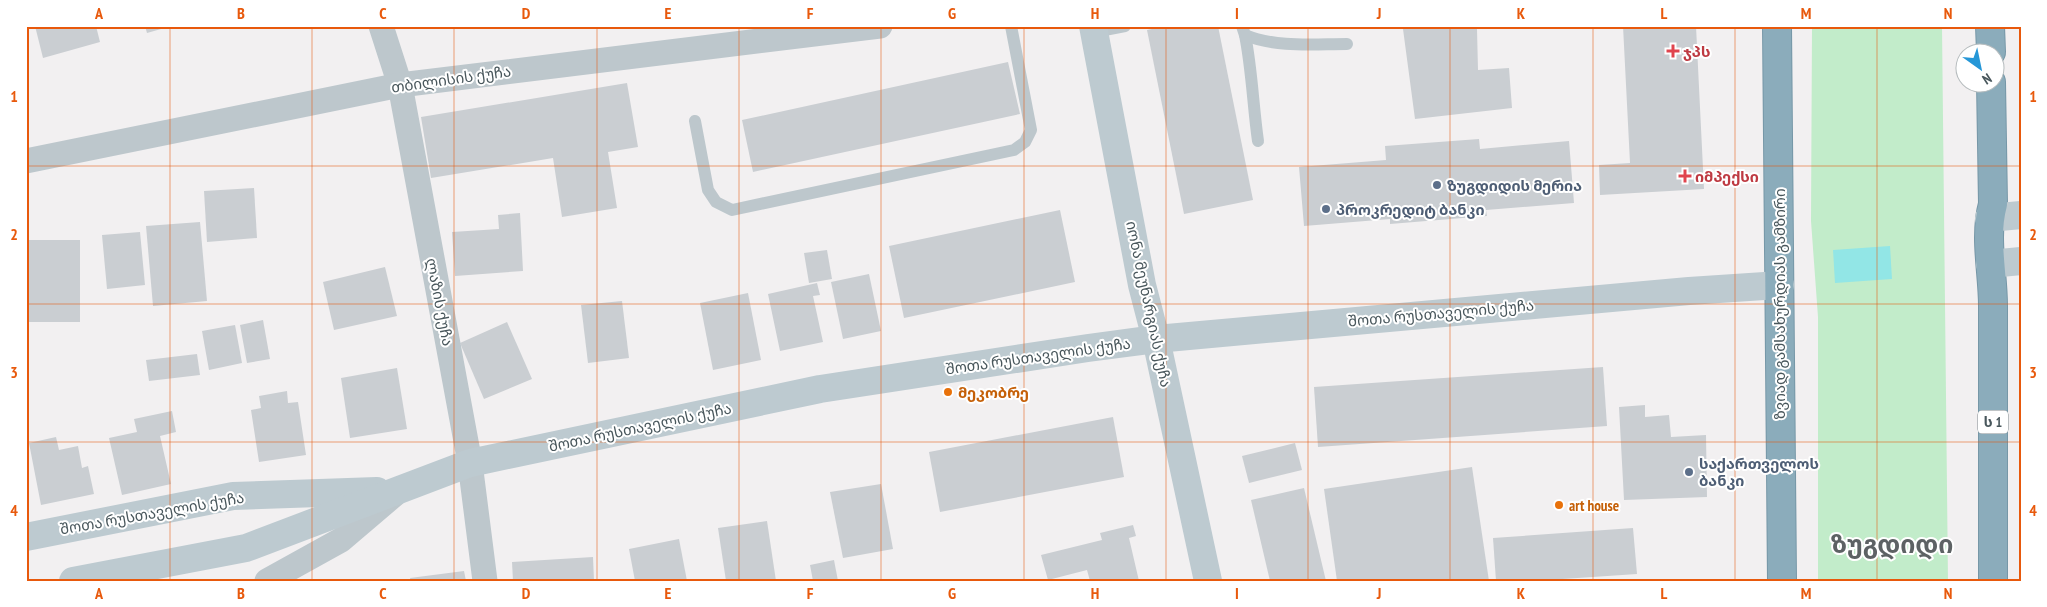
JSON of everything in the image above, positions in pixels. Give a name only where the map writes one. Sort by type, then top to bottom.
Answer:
[{"type":"highway","name":"ზვიად გამსახურდიას გამზირი","points":[[1777,26],[1780,285],[1778,332],[1782,581]]},
{"type":"highway","points":[[1990,26],[1991,42]]},
{"type":"highway","name":"ს 1","points":[[1991,92],[1993,204],[1989,218],[1993,299],[1993,581]]},
{"type":"street","name":"ლაზის ქუჩა","points":[[381,26],[400,85],[470,462],[486,581]]},
{"type":"street","name":"თბილისის ქუჩა","points":[[26,161],[400,85],[880,26]]},
{"type":"street","name":"იონა მეუნარგიას ქუჩა","points":[[1093,29],[1142,285],[1156,340],[1208,581]]},
{"type":"street","points":[[1989,218],[2021,215]]},
{"type":"street","points":[[1990,264],[2021,261]]},
{"type":"street","name":"შოთა რუსთაველის ქუჩა","points":[[73,581],[246,548],[399,491],[470,462],[820,390],[1088,348],[1156,340],[1689,291],[1780,285]]},
{"type":"street","name":"შოთა რუსთაველის ქუჩა","points":[[26,537],[233,496],[399,491]]},
{"type":"street","points":[[267,581],[341,540],[399,491]]},
{"type":"lane","points":[[695,121],[708,190],[716,202],[732,210],[1014,150],[1025,142],[1031,130],[1011,26]]},
{"type":"lane","points":[[1093,29],[1125,26]]},
{"type":"lane","points":[[1244,31],[1260,41],[1286,44],[1347,44]]},
{"type":"lane","points":[[1244,31],[1251,63],[1252,102],[1258,141]]},
{"type":"green space","points":[[1812,26],[1942,26],[1948,581],[1818,581],[1818,317],[1811,221]]},
{"type":"water","points":[[1890,246],[1892,279],[1835,283],[1833,250]]},
{"type":"building","points":[[35,26],[96,26],[100,42],[43,58]]},
{"type":"building","points":[[145,26],[168,26],[168,27],[147,33]]},
{"type":"building","points":[[1166,26],[1218,26],[1253,200],[1184,214],[1147,30]]},
{"type":"building","points":[[1623,26],[1696,26],[1704,189],[1600,195],[1599,165],[1630,163]]},
{"type":"building","points":[[1403,29],[1477,29],[1478,70],[1509,68],[1512,108],[1415,119]]},
{"type":"building","points":[[1008,62],[1020,114],[753,172],[742,120]]},
{"type":"building","points":[[627,83],[638,147],[608,152],[617,208],[562,217],[553,158],[431,178],[421,117]]},
{"type":"building","name":"ზუგდიდის მერია","points":[[1479,139],[1480,149],[1569,141],[1574,203],[1486,210],[1487,216],[1390,224],[1390,219],[1304,226],[1299,167],[1386,160],[1385,146]]},
{"type":"building","points":[[254,188],[257,238],[207,242],[204,191]]},
{"type":"building","points":[[1060,210],[1075,282],[904,318],[889,246]]},
{"type":"building","points":[[520,213],[523,271],[455,276],[452,232],[499,229],[498,215]]},
{"type":"building","points":[[200,222],[207,301],[153,306],[146,226]]},
{"type":"building","points":[[140,232],[145,285],[107,289],[102,235]]},
{"type":"building","points":[[26,240],[80,240],[80,322],[26,322]]},
{"type":"building","points":[[827,250],[832,279],[809,283],[804,253]]},
{"type":"building","points":[[385,267],[397,316],[334,330],[323,282]]},
{"type":"building","points":[[869,274],[881,331],[843,339],[831,282]]},
{"type":"building","points":[[817,283],[820,295],[813,296],[823,342],[780,351],[768,294]]},
{"type":"building","points":[[748,293],[761,360],[713,370],[700,303]]},
{"type":"building","points":[[622,301],[629,358],[588,363],[581,305]]},
{"type":"building","points":[[263,320],[270,359],[247,363],[240,325]]},
{"type":"building","points":[[507,322],[532,379],[484,399],[460,343]]},
{"type":"building","points":[[235,325],[242,363],[209,370],[202,331]]},
{"type":"building","points":[[197,354],[200,375],[149,381],[146,360]]},
{"type":"building","points":[[1603,367],[1607,426],[1318,447],[1314,387]]},
{"type":"building","points":[[397,368],[407,429],[350,438],[341,378]]},
{"type":"building","points":[[287,391],[288,403],[298,402],[306,455],[259,462],[251,410],[261,408],[259,396]]},
{"type":"building","points":[[1645,405],[1645,417],[1669,415],[1671,437],[1706,435],[1707,497],[1624,500],[1619,407]]},
{"type":"building","points":[[172,411],[176,432],[160,436],[171,484],[122,495],[109,438],[137,432],[134,419]]},
{"type":"building","points":[[1113,417],[1124,477],[940,512],[929,452]]},
{"type":"building","points":[[56,437],[59,450],[78,446],[82,468],[88,466],[94,494],[41,505],[29,443]]},
{"type":"building","points":[[1295,443],[1302,470],[1249,483],[1242,456]]},
{"type":"building","points":[[1472,467],[1489,581],[1337,581],[1324,489]]},
{"type":"building","points":[[26,468],[29,480],[26,480]]},
{"type":"building","points":[[881,484],[893,549],[843,558],[830,492]]},
{"type":"building","points":[[1304,488],[1326,581],[1270,581],[1251,500]]},
{"type":"building","points":[[767,521],[776,581],[726,581],[718,528]]},
{"type":"building","points":[[1133,525],[1136,536],[1129,538],[1139,581],[1090,581],[1087,570],[1048,580],[1041,555],[1102,540],[1100,533]]},
{"type":"building","points":[[1633,528],[1637,574],[1533,581],[1496,581],[1493,538]]},
{"type":"building","points":[[679,539],[687,581],[635,581],[629,549]]},
{"type":"building","points":[[593,557],[594,581],[513,581],[512,562]]},
{"type":"building","points":[[834,560],[838,581],[813,581],[810,565]]},
{"type":"building","points":[[464,571],[466,581],[411,581],[410,578]]},
{"type":"place","name":"ჯპს","points":[[1673,51]]},
{"type":"place","name":"იმპექსი","points":[[1685,176]]},
{"type":"place","name":"ზუგდიდის მერია","points":[[1437,185]]},
{"type":"place","name":"პროკრედიტ ბანკი","points":[[1326,209]]},
{"type":"place","name":"მეკობრე","points":[[948,392]]},
{"type":"place","name":"საქართველოს ბანკი","points":[[1689,472]]},
{"type":"place","name":"art house","points":[[1559,505]]},
{"type":"district","name":"ზუგდიდი","points":[[1892,544]]}]
